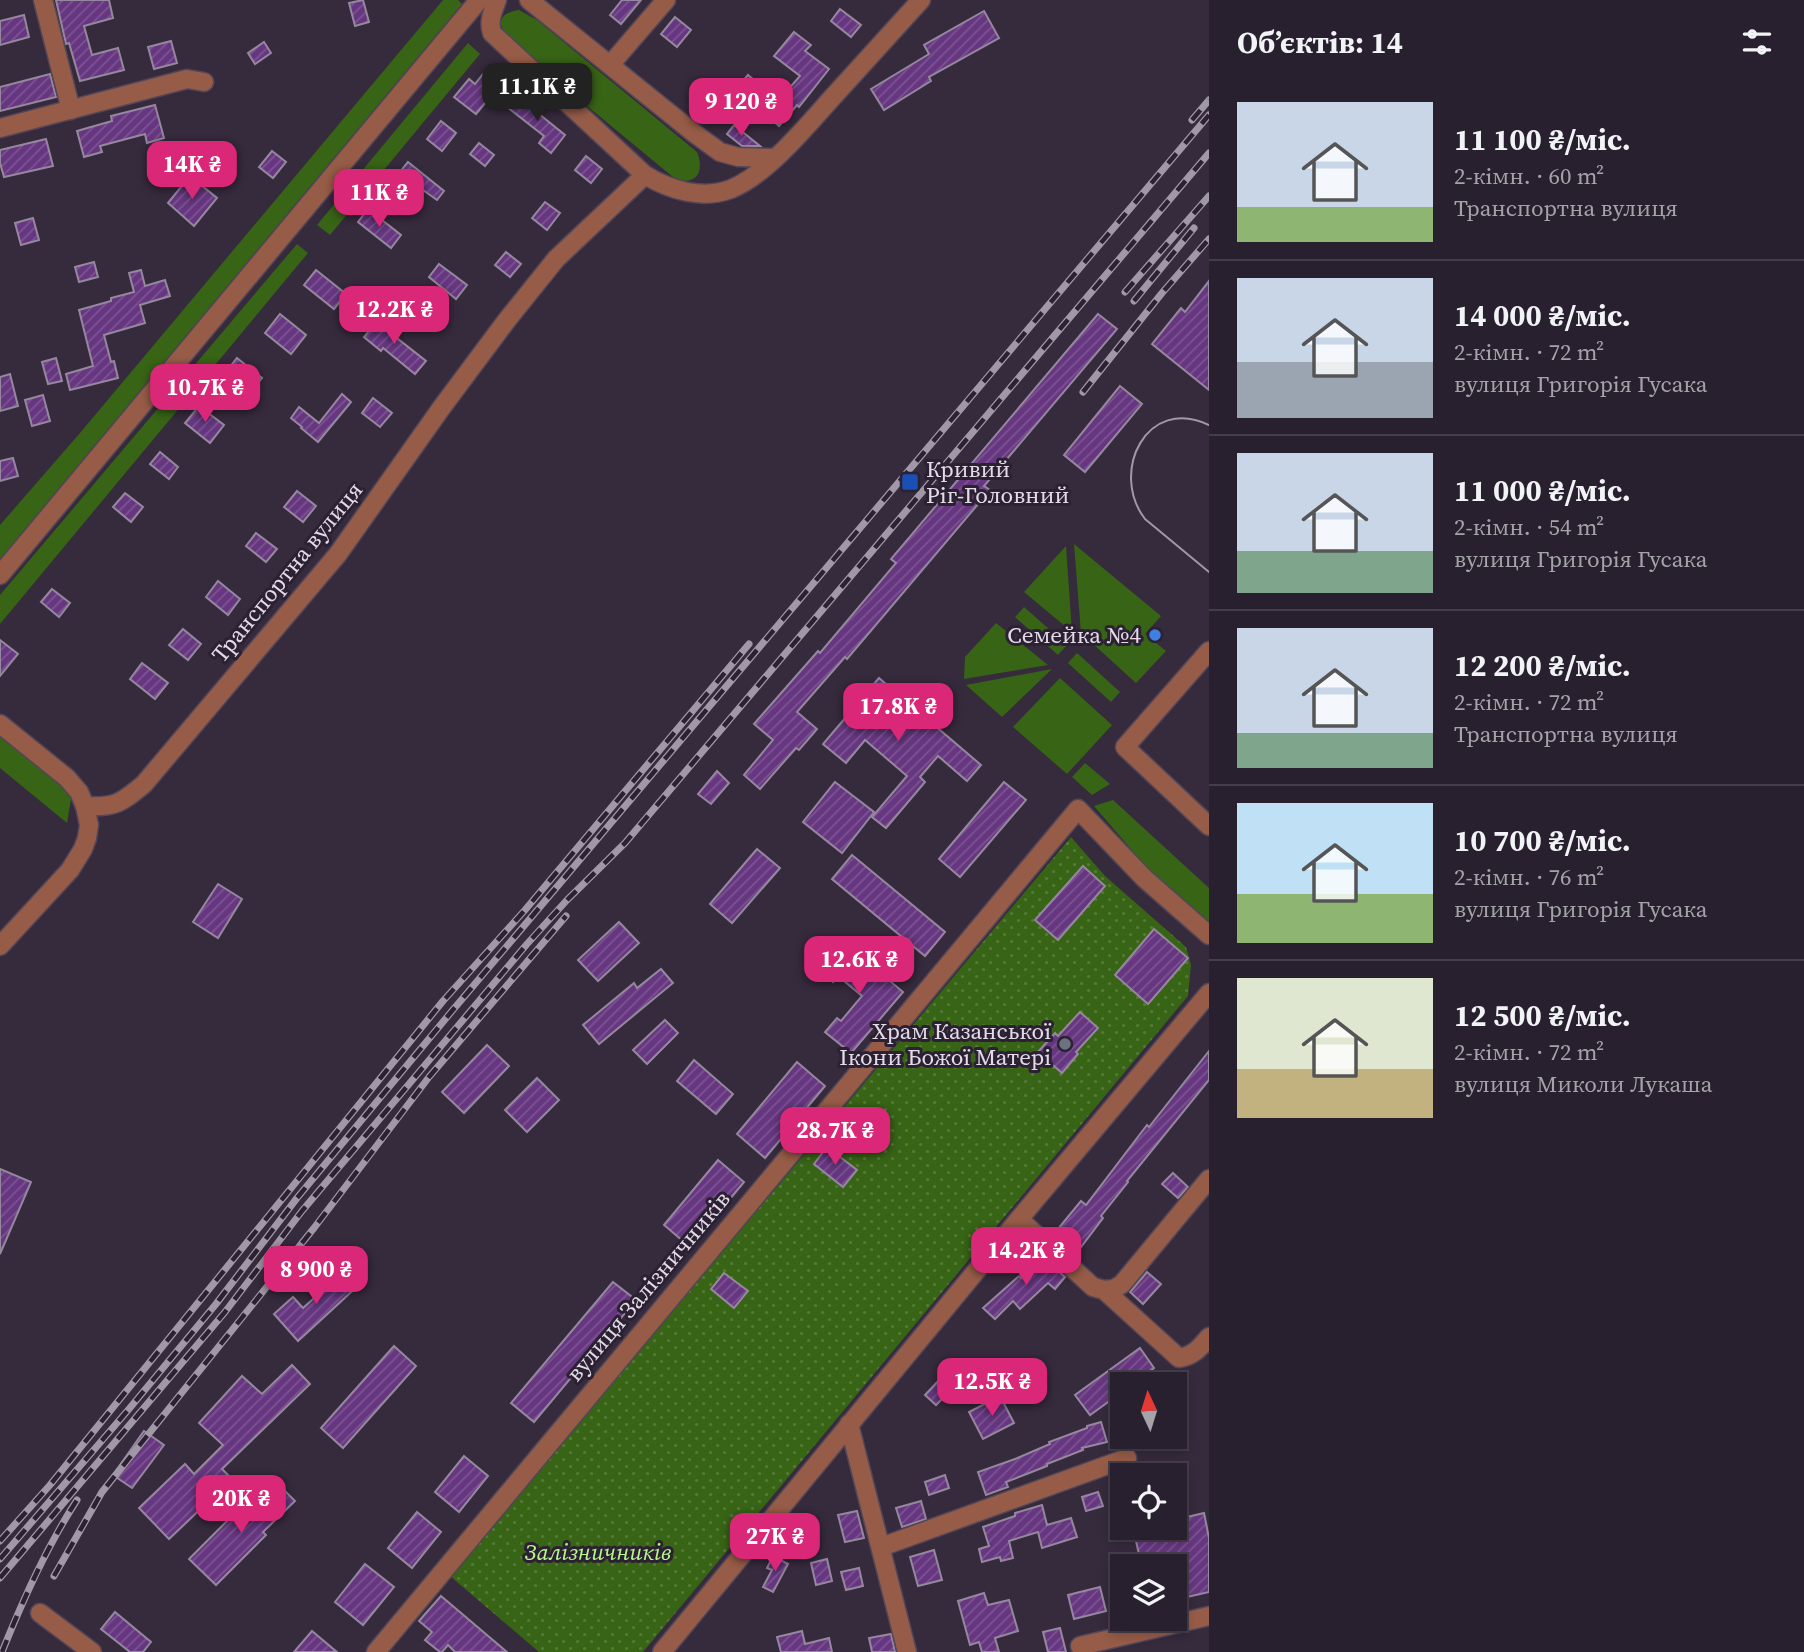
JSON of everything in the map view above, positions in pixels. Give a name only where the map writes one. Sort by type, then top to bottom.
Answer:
[{"type":"street","points":[[43,0],[71,110]]},
{"type":"street","points":[[0,575],[479,0]]},
{"type":"street","points":[[497,0],[491,15],[492,33],[645,175],[661,185],[684,192],[711,193],[732,188],[775,158],[920,0]]},
{"type":"street","points":[[529,0],[720,152],[738,157],[775,158]]},
{"type":"street","points":[[610,65],[666,0]]},
{"type":"street","points":[[0,128],[187,79],[204,82]]},
{"type":"street","name":"Транспортна вулиця","points":[[85,806],[104,808],[122,802],[144,784],[338,554],[442,407],[556,259],[645,175]]},
{"type":"street","points":[[1209,651],[1125,747],[1209,826]]},
{"type":"street","points":[[0,724],[67,778],[79,792],[89,825],[83,849],[70,870],[0,946]]},
{"type":"street","name":"вулиця Залізничників","points":[[376,1652],[1078,808],[1144,878],[1209,935]]},
{"type":"street","points":[[662,1652],[1209,993]]},
{"type":"street","points":[[1019,1219],[1093,1287],[1114,1289],[1122,1284],[1209,1179]]},
{"type":"street","points":[[1104,1290],[1179,1358],[1197,1352],[1209,1338]]},
{"type":"street","points":[[849,1424],[907,1652]]},
{"type":"street","points":[[881,1547],[1127,1458]]},
{"type":"street","points":[[40,1613],[92,1652]]},
{"type":"street","points":[[1080,1646],[1209,1616]]},
{"type":"green space","points":[[443,0],[458,0],[462,4],[0,559],[0,525]]},
{"type":"green space","points":[[519,10],[537,20],[697,152],[700,161],[698,175],[685,181],[673,177],[512,44],[501,27],[501,22],[505,15]]},
{"type":"green space","points":[[468,43],[480,54],[330,235],[317,225]]},
{"type":"green space","points":[[297,244],[308,253],[0,624],[0,595]]},
{"type":"green space","points":[[1074,544],[1161,616],[1145,634],[1166,651],[1136,683],[1081,633]]},
{"type":"green space","points":[[1066,546],[1072,632],[1024,592]]},
{"type":"green space","points":[[1024,607],[1067,645],[1058,655],[1015,617]]},
{"type":"green space","points":[[996,623],[1048,665],[964,679],[965,657]]},
{"type":"green space","points":[[1077,653],[1120,692],[1111,702],[1068,663]]},
{"type":"green space","points":[[1052,669],[1002,717],[966,685]]},
{"type":"green space","points":[[1060,678],[1112,725],[1067,774],[1013,727]]},
{"type":"green space","points":[[0,734],[72,793],[67,823],[0,768]]},
{"type":"green space","points":[[1085,763],[1110,784],[1092,795],[1072,777]]},
{"type":"green space","points":[[1113,800],[1209,888],[1209,925],[1159,882],[1094,806]]},
{"type":"green space","name":"Залізничників","points":[[1071,837],[1105,876],[1186,947],[1191,965],[1188,996],[643,1652],[539,1652],[450,1576]]},
{"type":"building","points":[[56,0],[109,0],[113,18],[84,26],[92,55],[118,48],[124,70],[80,81],[69,43],[66,44]]},
{"type":"building","points":[[363,0],[369,22],[355,26],[349,3]]},
{"type":"building","points":[[622,0],[641,0],[621,24],[610,15]]},
{"type":"building","points":[[840,9],[861,25],[851,37],[831,21]]},
{"type":"building","points":[[984,11],[999,38],[929,77],[931,81],[884,110],[871,89],[929,54],[924,45]]},
{"type":"building","points":[[24,15],[29,37],[0,45],[0,21]]},
{"type":"building","points":[[675,17],[691,30],[677,47],[661,34]]},
{"type":"building","points":[[794,32],[811,45],[805,51],[829,69],[799,107],[797,105],[779,126],[736,89],[748,75],[778,101],[800,76],[774,56]]},
{"type":"building","points":[[171,41],[177,63],[154,69],[148,47]]},
{"type":"building","points":[[264,42],[271,53],[255,64],[248,53]]},
{"type":"building","points":[[50,74],[56,97],[0,111],[0,87]]},
{"type":"building","points":[[483,74],[499,86],[476,114],[454,97],[469,79],[475,84]]},
{"type":"building","points":[[518,94],[565,135],[551,153],[539,143],[544,136],[507,107]]},
{"type":"building","points":[[155,105],[164,138],[147,143],[145,134],[100,146],[102,152],[84,157],[77,131],[112,121],[111,116]]},
{"type":"building","points":[[441,121],[456,133],[442,151],[427,139]]},
{"type":"building","points":[[734,125],[760,146],[742,146],[727,134]]},
{"type":"building","points":[[46,139],[53,166],[4,177],[0,150]]},
{"type":"building","points":[[479,143],[494,155],[485,166],[470,154]]},
{"type":"building","points":[[272,151],[286,162],[273,178],[259,167]]},
{"type":"building","points":[[586,156],[602,169],[591,183],[575,170]]},
{"type":"building","points":[[408,162],[444,191],[437,200],[399,173]]},
{"type":"building","points":[[190,176],[217,198],[194,226],[168,203]]},
{"type":"building","points":[[545,202],[560,213],[547,230],[532,218]]},
{"type":"building","points":[[368,209],[401,235],[391,248],[358,222]]},
{"type":"building","points":[[33,218],[39,240],[21,245],[15,223]]},
{"type":"building","points":[[506,252],[521,264],[510,277],[495,265]]},
{"type":"building","points":[[94,262],[98,277],[79,282],[75,267]]},
{"type":"building","points":[[439,264],[467,285],[456,299],[429,277]]},
{"type":"building","points":[[141,270],[145,286],[165,280],[170,296],[140,305],[145,323],[104,335],[118,378],[70,390],[66,374],[93,366],[79,310],[134,292],[129,273]]},
{"type":"building","points":[[316,270],[346,294],[334,309],[304,285]]},
{"type":"building","points":[[1209,281],[1209,390],[1152,344],[1181,308],[1185,312]]},
{"type":"building","points":[[280,314],[306,335],[291,354],[265,333]]},
{"type":"building","points":[[1098,314],[1117,329],[984,486],[990,490],[847,659],[845,657],[797,712],[817,729],[799,750],[796,748],[760,789],[744,775],[773,740],[754,724],[818,651],[820,653],[896,563],[891,559]]},
{"type":"building","points":[[380,318],[396,331],[393,335],[426,361],[415,374],[383,348],[381,351],[364,337]]},
{"type":"building","points":[[56,358],[62,381],[48,384],[42,362]]},
{"type":"building","points":[[237,358],[262,378],[250,393],[225,373]]},
{"type":"building","points":[[10,374],[18,406],[0,411],[0,377]]},
{"type":"building","points":[[1120,386],[1142,404],[1085,472],[1064,455]]},
{"type":"building","points":[[342,394],[351,402],[318,442],[291,418],[299,407],[319,423]]},
{"type":"building","points":[[43,395],[50,421],[32,426],[25,400]]},
{"type":"building","points":[[373,398],[392,413],[380,427],[362,413]]},
{"type":"building","points":[[199,406],[224,425],[210,443],[185,423]]},
{"type":"building","points":[[160,452],[178,467],[169,479],[150,464]]},
{"type":"building","points":[[13,458],[18,476],[0,481],[0,461]]},
{"type":"building","points":[[297,491],[316,506],[303,522],[284,507]]},
{"type":"building","points":[[125,493],[143,507],[131,522],[113,507]]},
{"type":"building","points":[[256,533],[277,549],[266,562],[246,546]]},
{"type":"building","points":[[218,581],[240,599],[228,615],[206,597]]},
{"type":"building","points":[[52,589],[70,603],[59,617],[41,602]]},
{"type":"building","points":[[183,629],[201,644],[188,660],[169,645]]},
{"type":"building","points":[[0,640],[18,654],[0,676]]},
{"type":"building","points":[[142,663],[168,683],[155,699],[130,679]]},
{"type":"building","points":[[879,678],[981,765],[967,781],[938,756],[920,777],[925,782],[886,828],[872,817],[907,776],[865,740],[846,763],[823,744]]},
{"type":"building","points":[[717,771],[729,783],[711,804],[698,794]]},
{"type":"building","points":[[835,782],[874,812],[842,853],[803,822]]},
{"type":"building","points":[[1004,782],[1026,800],[960,877],[939,859]]},
{"type":"building","points":[[757,849],[780,868],[732,923],[710,904]]},
{"type":"building","points":[[852,855],[945,932],[925,956],[832,879]]},
{"type":"building","points":[[1083,866],[1105,886],[1058,940],[1035,920]]},
{"type":"building","points":[[218,884],[242,899],[218,938],[193,922]]},
{"type":"building","points":[[619,922],[639,943],[598,981],[578,960]]},
{"type":"building","points":[[1154,929],[1188,958],[1148,1004],[1115,975]]},
{"type":"building","points":[[844,942],[903,992],[851,1053],[825,1032],[837,1018],[841,1021],[862,996],[838,976],[833,982],[820,971]]},
{"type":"building","points":[[661,969],[673,983],[599,1044],[583,1025],[634,983],[637,988]]},
{"type":"building","name":"Храм Казанської Ікони Божої Матері","points":[[1080,1012],[1098,1028],[1076,1052],[1078,1054],[1062,1073],[1038,1052],[1055,1033],[1058,1036]]},
{"type":"building","points":[[665,1020],[678,1033],[647,1064],[633,1050]]},
{"type":"building","points":[[487,1045],[509,1066],[464,1113],[442,1092]]},
{"type":"building","points":[[1209,1051],[1209,1080],[1127,1181],[1075,1255],[1053,1235],[1081,1201],[1086,1205],[1147,1125],[1149,1127]]},
{"type":"building","points":[[694,1060],[733,1094],[716,1114],[677,1081]]},
{"type":"building","points":[[797,1062],[825,1086],[765,1158],[737,1134]]},
{"type":"building","points":[[537,1078],[559,1100],[527,1132],[505,1110]]},
{"type":"building","points":[[827,1147],[857,1170],[843,1187],[814,1164]]},
{"type":"building","points":[[718,1160],[744,1182],[690,1247],[664,1225]]},
{"type":"building","points":[[0,1169],[31,1182],[0,1254]]},
{"type":"building","points":[[1173,1173],[1188,1187],[1178,1198],[1162,1184]]},
{"type":"building","points":[[1041,1255],[1065,1277],[1055,1289],[1048,1283],[1020,1309],[1013,1301],[995,1319],[983,1308],[1019,1276],[1021,1278]]},
{"type":"building","points":[[346,1269],[360,1284],[298,1341],[274,1314],[293,1297],[303,1308]]},
{"type":"building","points":[[1147,1272],[1161,1284],[1143,1304],[1130,1292]]},
{"type":"building","points":[[724,1273],[748,1291],[734,1308],[711,1289]]},
{"type":"building","points":[[613,1282],[636,1300],[534,1422],[511,1403]]},
{"type":"building","points":[[394,1346],[416,1366],[343,1448],[321,1428]]},
{"type":"building","points":[[1140,1348],[1154,1368],[1149,1372],[1110,1372],[1110,1401],[1090,1415],[1075,1395]]},
{"type":"building","points":[[292,1365],[310,1384],[222,1469],[232,1479],[169,1539],[139,1508],[185,1464],[194,1474],[223,1445],[199,1423],[242,1376],[262,1394]]},
{"type":"building","points":[[941,1378],[952,1389],[936,1405],[925,1395]]},
{"type":"building","points":[[1000,1396],[1014,1423],[983,1439],[969,1412]]},
{"type":"building","points":[[1101,1422],[1107,1442],[1082,1448],[1083,1450],[1006,1482],[1008,1487],[986,1495],[978,1472]]},
{"type":"building","points":[[144,1431],[164,1445],[132,1488],[113,1475]]},
{"type":"building","points":[[464,1456],[488,1476],[459,1512],[435,1492]]},
{"type":"building","points":[[945,1475],[949,1488],[929,1495],[925,1482]]},
{"type":"building","points":[[276,1482],[295,1501],[263,1532],[266,1535],[216,1585],[189,1559],[239,1509],[244,1513]]},
{"type":"building","points":[[1098,1492],[1103,1506],[1086,1511],[1082,1497]]},
{"type":"building","points":[[921,1501],[926,1519],[902,1527],[896,1508]]},
{"type":"building","points":[[1042,1505],[1047,1525],[1071,1518],[1077,1537],[1042,1548],[1038,1532],[1009,1541],[1013,1558],[1001,1561],[1000,1557],[982,1562],[979,1549],[989,1546],[983,1527]]},
{"type":"building","points":[[857,1511],[864,1538],[845,1542],[838,1515]]},
{"type":"building","points":[[417,1512],[441,1532],[412,1568],[388,1548]]},
{"type":"building","points":[[1204,1513],[1209,1538],[1209,1592],[1187,1597],[1187,1554],[1139,1554],[1136,1540],[1187,1540],[1187,1517]]},
{"type":"building","points":[[934,1550],[942,1580],[918,1586],[910,1557]]},
{"type":"building","points":[[773,1556],[788,1564],[773,1592],[763,1587],[772,1570],[767,1568]]},
{"type":"building","points":[[827,1559],[832,1581],[816,1585],[811,1563]]},
{"type":"building","points":[[365,1564],[394,1587],[363,1625],[335,1602]]},
{"type":"building","points":[[859,1568],[863,1586],[846,1590],[841,1572]]},
{"type":"building","points":[[1100,1587],[1106,1611],[1074,1619],[1068,1595]]},
{"type":"building","points":[[984,1593],[988,1605],[1009,1600],[1018,1631],[995,1638],[999,1652],[982,1652],[979,1642],[970,1645],[958,1601]]},
{"type":"building","points":[[441,1596],[507,1652],[455,1652],[448,1645],[440,1652],[425,1640],[432,1632],[419,1621]]},
{"type":"building","points":[[115,1612],[151,1642],[143,1652],[130,1652],[101,1629]]},
{"type":"building","points":[[1060,1628],[1066,1652],[1048,1652],[1043,1632]]},
{"type":"building","points":[[312,1631],[337,1652],[294,1652]]},
{"type":"building","points":[[802,1631],[805,1644],[829,1638],[832,1652],[781,1652],[777,1637]]},
{"type":"building","points":[[891,1634],[895,1652],[872,1652],[869,1638]]},
{"type":"tram line","points":[[1209,425],[1187,418],[1168,420],[1152,429],[1140,443],[1133,461],[1131,480],[1135,500],[1145,519],[1209,572]]},
{"type":"railway","points":[[1192,120],[1209,100]]},
{"type":"railway","points":[[0,1559],[216,1304],[297,1198],[452,1011],[1209,115]]},
{"type":"railway","points":[[0,1578],[225,1312],[302,1211],[527,944],[625,843],[1209,153]]},
{"type":"railway","points":[[1125,292],[1209,196]]},
{"type":"railway","points":[[1134,301],[1194,228]]},
{"type":"railway","points":[[1083,392],[1209,239]]},
{"type":"railway","points":[[0,1541],[50,1485],[443,1001],[525,910],[749,644]]},
{"type":"railway","points":[[54,1576],[102,1492],[314,1228],[429,1077],[566,916]]},
{"type":"railway","points":[[2,1652],[36,1574],[77,1500]]},
{"type":"place","name":"Кривий Ріг-Головний","points":[[910,482]]},
{"type":"place","name":"Семейка №4","points":[[1155,635]]},
{"type":"place","name":"Храм Казанської Ікони Божої Матері","points":[[1065,1044]]}]
